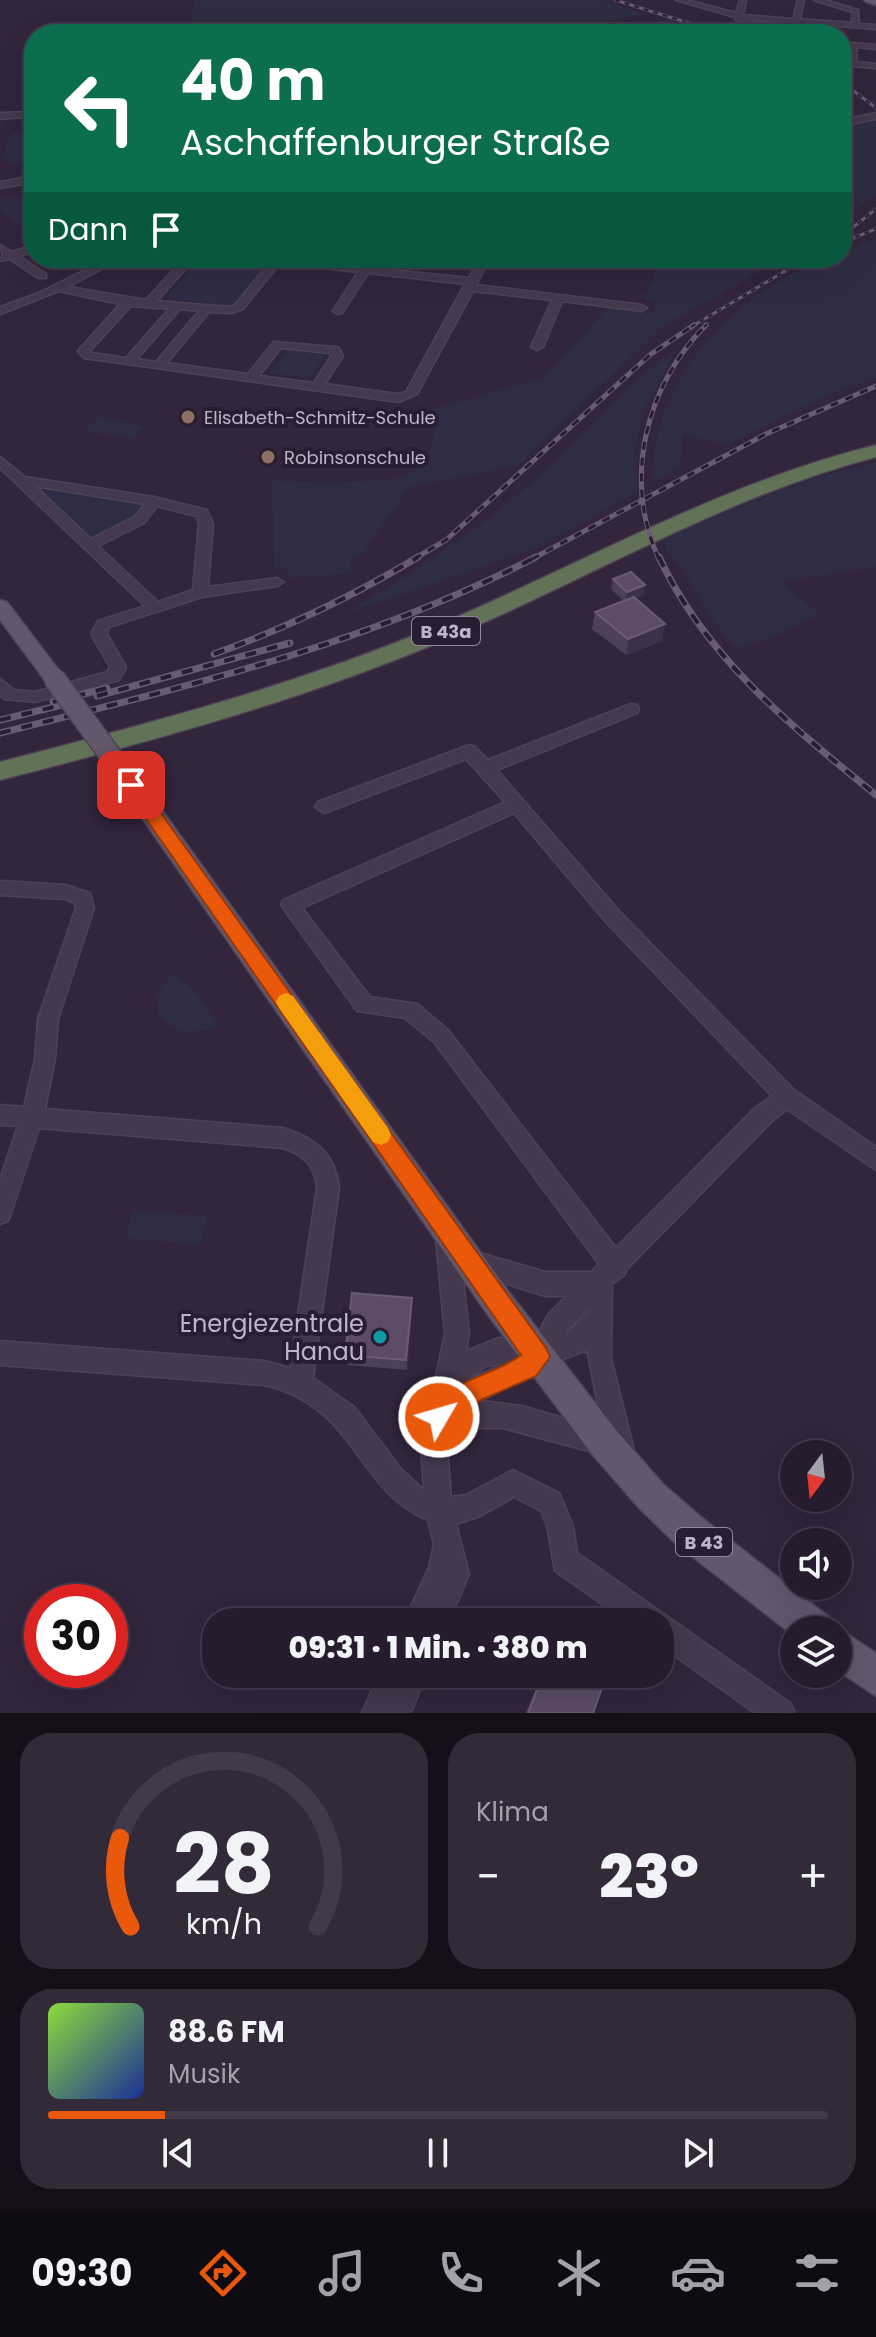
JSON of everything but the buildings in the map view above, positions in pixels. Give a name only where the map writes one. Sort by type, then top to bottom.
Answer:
[{"type":"highway","name":"B 43a","points":[[0,757],[172,711],[338,658],[506,589],[716,488],[801,460],[876,441]]},
{"type":"highway","name":"B 43a","points":[[0,771],[207,716],[366,662],[502,606],[712,503],[809,468],[876,451]]},
{"type":"main road","points":[[869,0],[876,2]]},
{"type":"main road","points":[[0,606],[49,687]]},
{"type":"main road","name":"B 43","points":[[49,687],[113,759],[468,1261],[545,1349],[614,1455],[688,1530],[798,1616]]},
{"type":"main road","points":[[852,1658],[876,1677]]},
{"type":"street","points":[[679,0],[738,16],[840,24]]},
{"type":"street","points":[[710,0],[726,1]]},
{"type":"street","points":[[738,16],[743,0]]},
{"type":"street","points":[[795,24],[801,0]]},
{"type":"street","points":[[817,0],[856,11],[855,25]]},
{"type":"street","points":[[738,16],[738,19],[754,24]]},
{"type":"street","points":[[852,25],[876,27]]},
{"type":"street","points":[[876,47],[854,45],[852,64],[876,66]]},
{"type":"street","points":[[0,116],[24,115]]},
{"type":"street","points":[[852,121],[876,116]]},
{"type":"street","points":[[0,185],[24,181]]},
{"type":"street","points":[[0,248],[5,257],[24,267]]},
{"type":"street","points":[[26,268],[42,276]]},
{"type":"street","points":[[0,311],[97,268]]},
{"type":"street","points":[[149,303],[181,268]]},
{"type":"street","points":[[221,311],[239,307],[271,268]]},
{"type":"street","points":[[347,268],[642,308]]},
{"type":"street","points":[[126,302],[84,354],[407,397],[479,268]]},
{"type":"street","points":[[338,311],[365,270]]},
{"type":"street","points":[[58,288],[126,302],[252,314]]},
{"type":"street","points":[[537,347],[558,298]]},
{"type":"street","points":[[128,362],[177,306]]},
{"type":"street","points":[[159,366],[205,310]]},
{"type":"street","points":[[251,378],[278,344],[335,350],[337,356],[317,387]]},
{"type":"street","points":[[0,461],[25,481],[155,607]]},
{"type":"street","points":[[25,481],[192,508],[204,516],[200,593]]},
{"type":"street","points":[[91,544],[139,520],[154,501]]},
{"type":"street","points":[[0,684],[15,697],[117,672],[118,667],[99,628],[200,593],[277,582]]},
{"type":"street","points":[[485,768],[631,709]]},
{"type":"street","points":[[324,807],[469,751],[613,917],[787,1097],[876,1160]]},
{"type":"street","points":[[517,804],[290,905],[364,1005],[410,1010],[441,1036],[608,1275],[599,1319],[599,1358],[614,1455]]},
{"type":"street","points":[[0,888],[65,892],[83,898],[85,908],[48,1019],[45,1059],[32,1118],[0,1213]]},
{"type":"street","points":[[439,1417],[474,1390],[527,1367],[545,1349],[558,1322],[608,1275],[763,1115],[787,1097]]},
{"type":"street","points":[[0,1115],[283,1138],[312,1150],[325,1170],[328,1188],[300,1384]]},
{"type":"street","points":[[441,1608],[455,1574],[439,1510],[434,1446],[457,1334],[445,1228]]},
{"type":"street","points":[[468,1261],[545,1284],[608,1275]]},
{"type":"street","points":[[447,1383],[476,1359],[499,1350],[513,1347],[545,1349],[579,1341],[599,1319]]},
{"type":"street","points":[[0,1353],[268,1373],[300,1384],[347,1418],[408,1496],[439,1510],[459,1511],[513,1483],[550,1502],[560,1526],[565,1561],[632,1608]]},
{"type":"street","points":[[439,1417],[476,1410],[527,1419],[614,1455]]},
{"type":"street","points":[[424,1608],[442,1569],[448,1538]]},
{"type":"street","points":[[674,1638],[780,1713]]},
{"type":"street","points":[[377,1713],[388,1688]]},
{"type":"street","points":[[396,1713],[406,1688]]},
{"type":"shaded area","points":[[195,0],[602,0],[644,14],[594,24],[190,24]]},
{"type":"shaded area","points":[[670,19],[678,22],[672,24],[640,24]]},
{"type":"shaded area","points":[[876,123],[876,193],[852,213],[852,126]]},
{"type":"shaded area","points":[[24,132],[24,163],[12,165],[3,157],[11,133]]},
{"type":"shaded area","points":[[24,195],[24,229],[0,211],[0,199]]},
{"type":"shaded area","points":[[876,239],[876,378],[835,392],[725,446],[683,434],[680,468],[652,483],[654,452],[661,422],[672,394],[705,343],[750,301],[799,270],[852,268],[852,247]]},
{"type":"shaded area","points":[[192,268],[264,268],[233,307],[166,298]]},
{"type":"shaded area","points":[[658,268],[765,268],[662,327],[518,466],[409,487],[362,555],[350,557],[352,573],[289,578],[288,568],[274,570],[272,480],[364,481],[410,473],[428,454],[435,408],[542,378],[608,308],[653,313],[657,301],[644,299]]},
{"type":"shaded area","points":[[678,348],[644,410],[635,448],[637,493],[532,550],[344,614],[430,560],[491,516],[634,383]]},
{"type":"shaded area","points":[[287,350],[326,354],[310,378],[270,373]]},
{"type":"shaded area","points":[[98,417],[146,426],[134,439],[85,431]]},
{"type":"shaded area","points":[[876,462],[876,567],[783,582],[819,614],[772,638],[735,648],[708,614],[683,569],[668,553],[663,537],[810,479]]},
{"type":"shaded area","points":[[45,488],[144,505],[121,527],[92,538],[41,492]]},
{"type":"shaded area","points":[[174,973],[200,998],[219,1029],[181,1032],[159,1016],[155,994]]},
{"type":"shaded area","points":[[133,1210],[208,1216],[201,1245],[126,1238]]},
{"type":"railway","points":[[615,0],[692,24]]},
{"type":"railway","points":[[852,90],[876,108]]},
{"type":"railway","points":[[852,228],[876,209]]},
{"type":"railway","points":[[852,239],[876,229]]},
{"type":"railway","points":[[691,327],[790,268]]},
{"type":"railway","points":[[643,500],[646,435],[655,405],[685,349],[706,325]]},
{"type":"railway","points":[[414,559],[446,540],[651,354],[691,327]]},
{"type":"railway","points":[[643,500],[766,434],[876,386]]},
{"type":"railway","points":[[533,558],[643,500]]},
{"type":"railway","points":[[643,500],[659,559]]},
{"type":"railway","points":[[214,654],[318,611],[418,557]]},
{"type":"railway","points":[[659,557],[701,627],[753,688],[876,795]]},
{"type":"railway","points":[[0,733],[273,661],[406,615],[533,558]]},
{"type":"railway","points":[[97,696],[290,643]]},
{"type":"railway","points":[[53,702],[107,688]]},
{"type":"railway","points":[[0,720],[66,704]]},
{"type":"slow traffic","points":[[286,1002],[381,1135]]},
{"type":"place","name":"Elisabeth-Schmitz-Schule","points":[[188,417]]},
{"type":"place","name":"Robinsonschule","points":[[268,457]]},
{"type":"place","name":"Energiezentrale Hanau","points":[[380,1337]]},
{"type":"route","points":[[131,785],[537,1357],[527,1367],[474,1390],[439,1417]]}]
